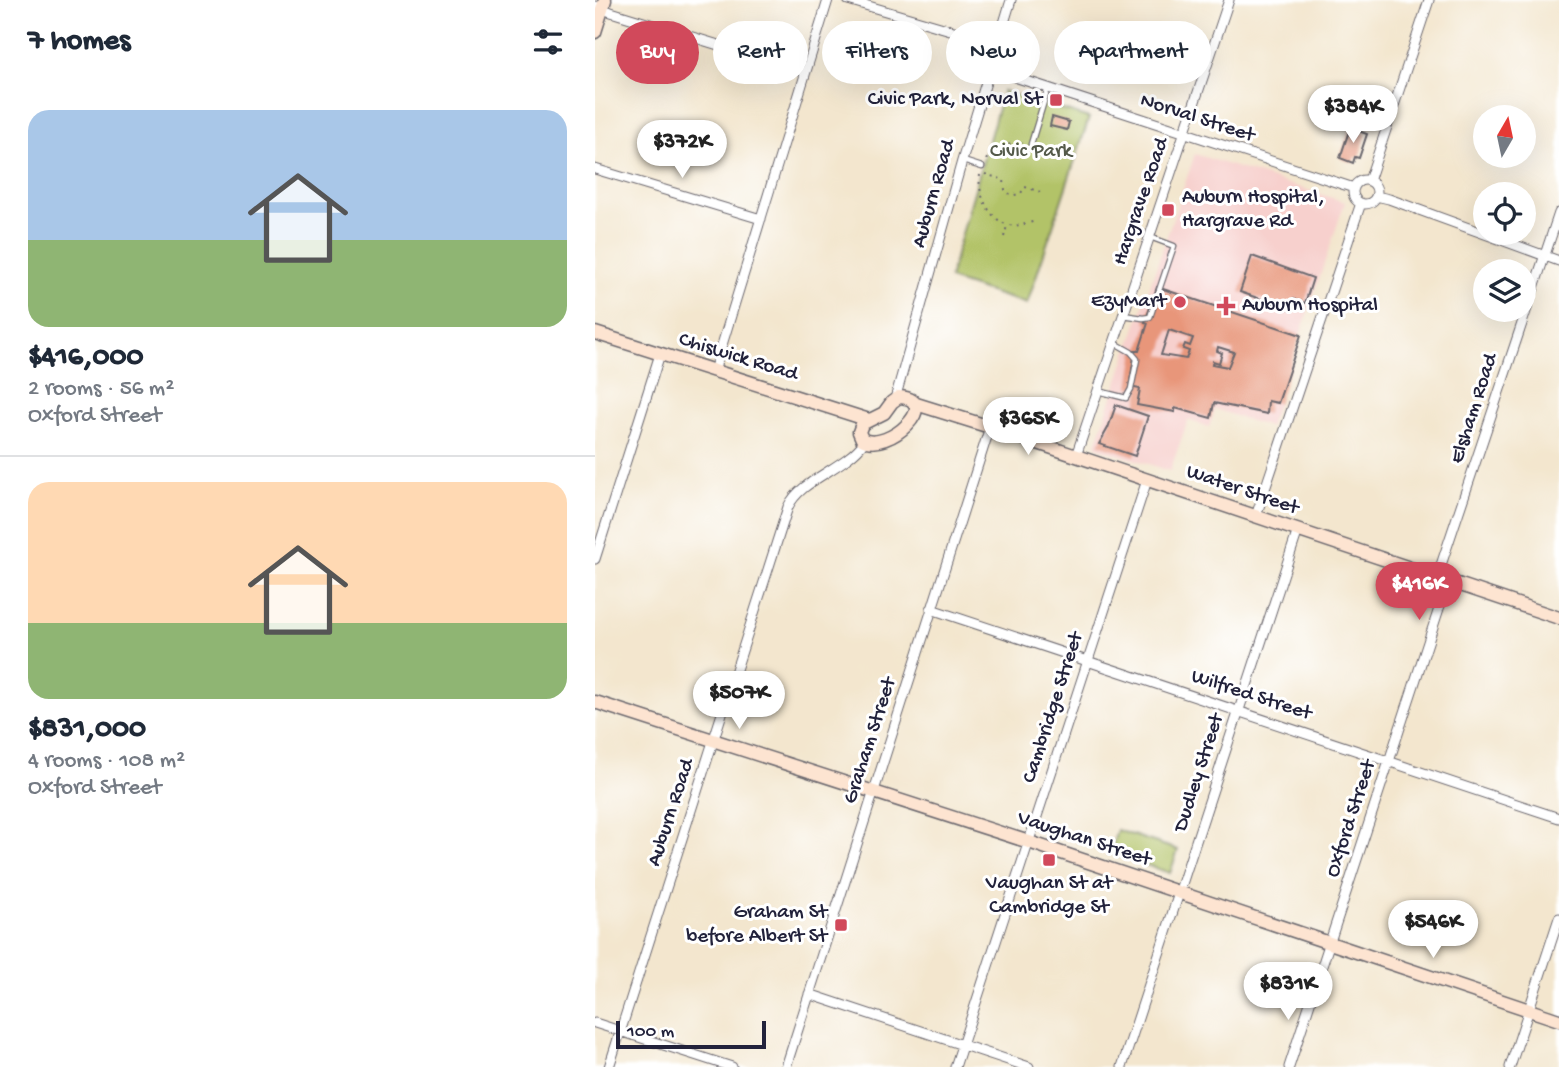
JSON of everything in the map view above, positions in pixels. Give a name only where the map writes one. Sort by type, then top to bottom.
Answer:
[{"type":"street","points":[[808,65],[828,0]]},
{"type":"street","points":[[848,0],[946,29]]},
{"type":"street","name":"Auburn Road","points":[[1004,21],[1011,0]]},
{"type":"street","name":"Hargrave Road","points":[[1076,456],[1229,0]]},
{"type":"street","points":[[1369,181],[1429,0]]},
{"type":"street","points":[[595,32],[601,5],[713,42]]},
{"type":"street","points":[[714,371],[802,84]]},
{"type":"street","name":"Auburn Road","points":[[895,399],[986,84]]},
{"type":"street","name":"Norval Street","points":[[1036,84],[1354,188]]},
{"type":"street","points":[[595,169],[761,219]]},
{"type":"street","points":[[1376,197],[1376,187],[1369,181],[1361,181],[1354,188],[1355,199],[1361,203],[1368,203],[1376,197],[1388,199],[1559,261]]},
{"type":"street","points":[[1256,516],[1361,203]]},
{"type":"street","name":"Elsham Road","points":[[1443,579],[1559,213]]},
{"type":"street","name":"Chiswick Road","points":[[595,333],[869,419]]},
{"type":"street","points":[[595,559],[660,354]]},
{"type":"street","name":"Water Street","points":[[895,399],[907,398],[913,403],[1559,618]]},
{"type":"street","points":[[895,399],[884,413],[865,421],[860,428],[860,436],[865,441],[873,443],[882,440],[908,424],[914,417],[913,403]]},
{"type":"street","name":"Graham Street","points":[[786,1067],[990,427]]},
{"type":"street","name":"Auburn Road","points":[[609,1067],[790,502],[805,488],[858,451],[865,441]]},
{"type":"street","name":"Cambridge Street","points":[[955,1067],[1147,480]]},
{"type":"street","name":"Dudley Street","points":[[1122,1067],[1298,530]]},
{"type":"street","name":"Oxford Street","points":[[1289,1067],[1390,761],[1443,579]]},
{"type":"street","name":"Wilfred Street","points":[[931,609],[1559,818]]},
{"type":"street","name":"Vaughan Street","points":[[595,702],[1029,842],[1559,1020]]},
{"type":"street","points":[[1510,1067],[1559,918]]},
{"type":"street","points":[[809,994],[1029,1067]]},
{"type":"street","points":[[595,1023],[733,1067]]},
{"type":"lane","points":[[1031,144],[1048,88]]},
{"type":"lane","points":[[963,161],[982,167]]},
{"type":"lane","points":[[1123,314],[1150,317],[1174,246],[1149,237]]},
{"type":"lane","points":[[1098,391],[1126,398],[1131,389],[1137,359],[1114,342]]},
{"type":"path","points":[[982,167],[997,149],[1020,142],[1044,150],[1053,161]]},
{"type":"path","points":[[1036,220],[1023,225],[1008,225],[995,217],[980,193],[981,173],[1005,180],[1005,190],[1012,196],[1021,193],[1025,187],[1044,193]]},
{"type":"path","points":[[1004,237],[1008,225]]},
{"type":"shaded area","name":"Auburn Hospital","points":[[1195,154],[1345,202],[1269,427],[1215,409],[1209,427],[1188,420],[1170,471],[1099,448],[1096,444]]},
{"type":"green space","name":"Civic Park","points":[[1003,91],[1089,118],[1027,304],[949,279]]},
{"type":"green space","points":[[1117,830],[1178,850],[1170,873],[1110,853]]},
{"type":"building","points":[[1052,117],[1069,122],[1067,130],[1050,126]]},
{"type":"building","points":[[1350,128],[1367,134],[1359,158],[1355,157],[1353,163],[1340,158]]},
{"type":"building","points":[[1252,256],[1313,278],[1305,303],[1293,299],[1290,309],[1240,292]]},
{"type":"building","points":[[1157,287],[1301,335],[1278,403],[1268,401],[1267,414],[1214,403],[1211,418],[1175,408],[1175,412],[1137,405],[1140,389],[1129,387],[1135,351],[1139,351],[1148,323],[1145,322]],"holes":[[[1169,330],[1193,338],[1190,346],[1185,344],[1183,349],[1189,351],[1186,359],[1161,355]],[[1218,347],[1234,352],[1228,367],[1212,364],[1213,361],[1219,363],[1222,353],[1217,351]]]},
{"type":"building","points":[[1116,405],[1148,416],[1135,456],[1099,444]]},
{"type":"place","name":"Civic Park, Norval St","points":[[1056,100]]},
{"type":"place","name":"Auburn Hospital, Hargrave Rd","points":[[1168,210]]},
{"type":"place","name":"EzyMart","points":[[1180,302]]},
{"type":"place","name":"Auburn Hospital","points":[[1226,306]]},
{"type":"place","name":"Vaughan St at Cambridge St","points":[[1049,860]]},
{"type":"place","name":"Graham St before Albert St","points":[[841,925]]}]
